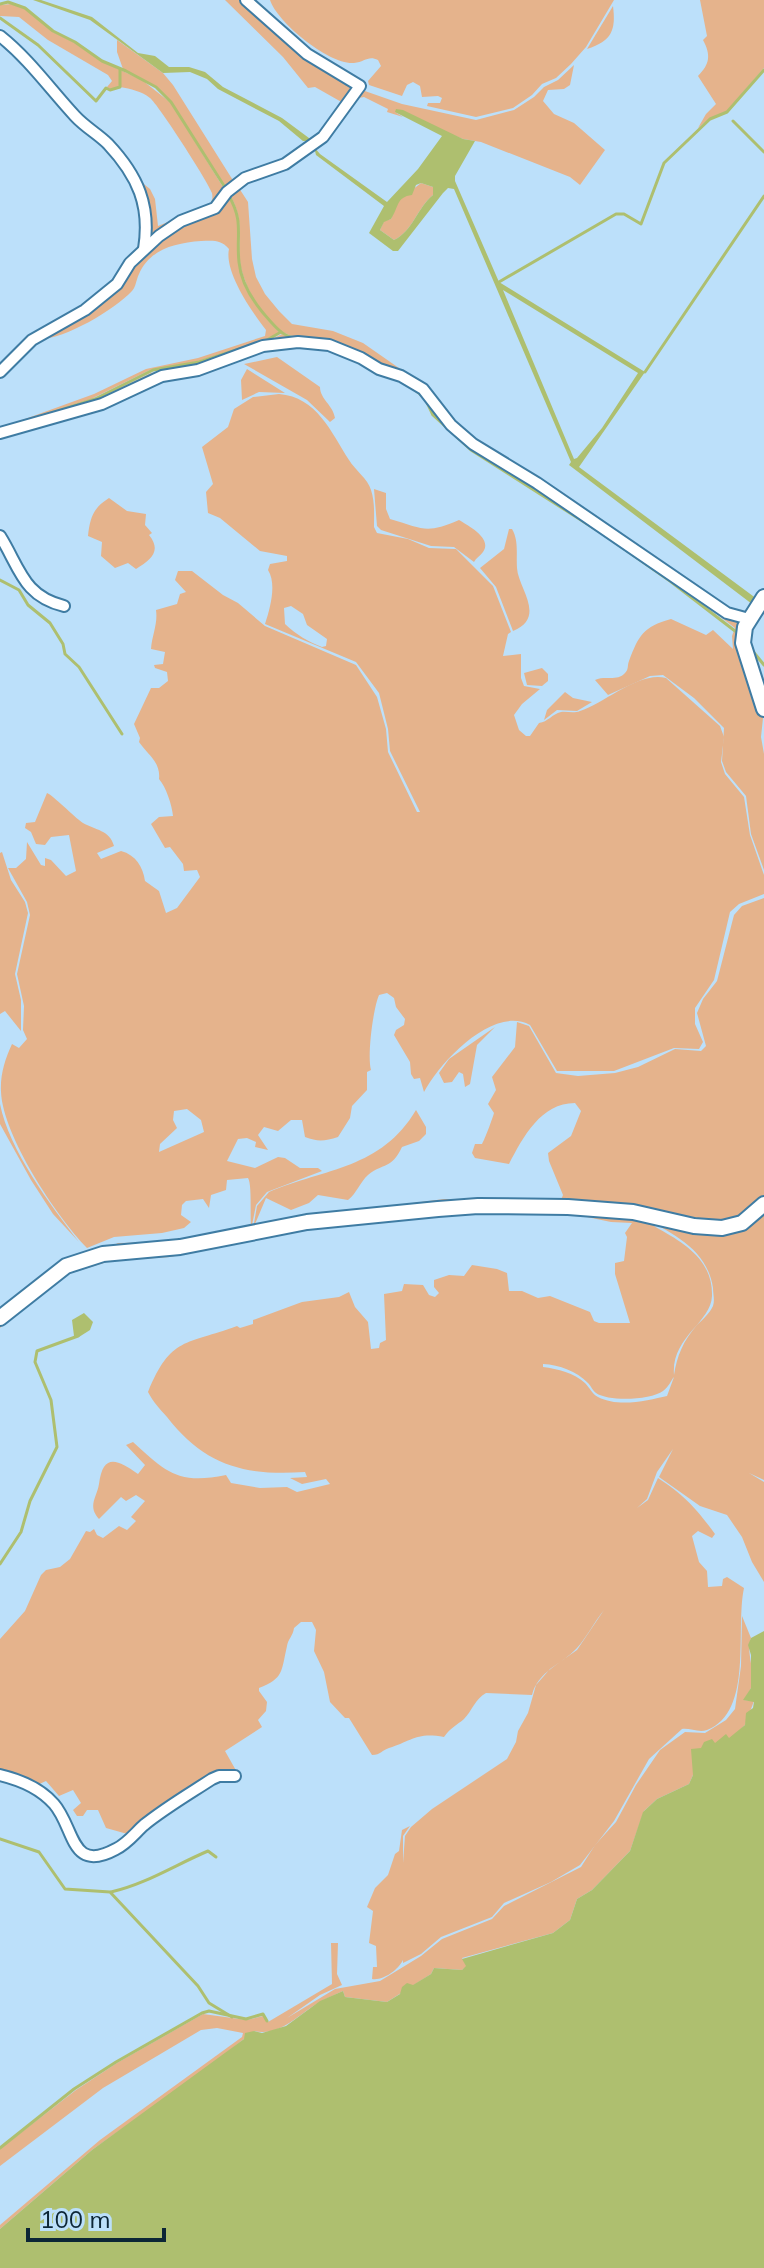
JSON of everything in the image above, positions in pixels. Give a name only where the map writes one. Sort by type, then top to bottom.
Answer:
[{"type":"street","points":[[0,372],[32,340],[103,296],[117,284],[130,263],[181,221],[215,208],[227,192],[245,178],[285,164],[323,137],[360,86],[307,54],[246,0]]},
{"type":"street","points":[[0,36],[27,60],[75,116],[108,144],[134,180],[147,218],[144,250]]},
{"type":"street","points":[[0,433],[102,404],[162,376],[198,370],[263,346],[298,342],[329,345],[401,376],[423,389],[451,425],[473,444],[549,491],[727,613],[749,619]]},
{"type":"street","points":[[0,536],[30,588],[48,601],[64,606]]},
{"type":"street","points":[[764,597],[749,619],[743,635],[743,651],[764,709]]},
{"type":"street","points":[[0,1318],[66,1266],[77,1261],[103,1254],[180,1247],[307,1222],[478,1206],[527,1205],[633,1212],[694,1226],[722,1228],[742,1223],[764,1204]]},
{"type":"street","points":[[0,1775],[27,1784],[47,1797],[57,1807],[78,1849],[86,1856],[117,1849],[161,1813],[212,1779],[235,1776]]},
{"type":"shaded area","points":[[33,0],[92,17],[138,53],[155,56],[169,67],[189,67],[205,72],[223,87],[282,118],[313,141],[303,141],[279,121],[218,89],[207,79],[190,72],[163,73],[90,20]]},
{"type":"shaded area","points":[[225,0],[243,0],[355,87],[345,104],[315,87],[308,88],[283,57]]},
{"type":"shaded area","points":[[270,0],[614,0],[586,47],[556,78],[542,84],[513,108],[476,117],[427,106],[428,103],[440,103],[442,98],[422,97],[420,86],[413,82],[407,85],[402,96],[369,85],[368,81],[381,66],[378,60],[369,58],[354,63],[344,62],[318,50],[293,30]]},
{"type":"shaded area","points":[[700,0],[764,0],[764,68],[726,112],[698,128],[716,104],[698,76],[708,59],[703,40],[707,36]]},
{"type":"shaded area","points":[[11,4],[25,9],[53,32],[103,62],[142,80],[171,103],[226,192],[214,208],[146,247],[137,183],[81,119],[85,117],[114,144],[140,181],[150,189],[155,199],[158,226],[210,205],[212,193],[209,186],[150,98],[120,87],[119,77],[119,87],[111,90],[107,87],[112,81],[108,75],[48,40],[19,17],[0,16],[0,5]]},
{"type":"shaded area","points":[[613,6],[614,22],[610,34],[587,49]]},
{"type":"shaded area","points":[[117,40],[163,73],[173,85],[234,182],[227,189],[171,101],[156,86],[123,69],[117,52]]},
{"type":"shaded area","points":[[574,65],[570,85],[564,89],[548,90],[543,101],[554,114],[574,123],[605,150],[580,185],[570,177],[481,142],[463,139],[395,112],[403,117],[387,112],[388,109],[364,97],[354,99],[362,90],[402,104],[476,120],[514,110]]},
{"type":"shaded area","points":[[396,109],[403,110],[463,139],[475,141],[455,181],[499,282],[645,372],[579,467],[757,599],[752,604],[569,465],[571,462],[454,189],[448,188],[443,193],[398,251],[393,251],[369,233],[384,206],[316,155],[314,147],[387,202],[418,169],[442,136],[395,112]],"holes":[[[421,183],[433,187],[433,195],[406,231],[394,240],[380,230],[384,222],[391,219],[400,200],[412,195],[416,185]],[[503,290],[638,373],[602,428],[577,458],[574,459]]]},
{"type":"shaded area","points":[[421,183],[433,187],[433,195],[406,231],[394,240],[380,230],[384,221],[391,219],[398,201]]},
{"type":"shaded area","points":[[237,185],[248,202],[256,277],[279,311],[292,324],[333,331],[363,343],[419,382],[347,346],[293,336],[268,320],[250,293],[240,264],[238,214],[228,192]]},
{"type":"shaded area","points":[[228,194],[237,217],[242,277],[257,307],[279,332],[270,338],[198,361],[150,370],[91,399],[3,427],[94,394],[146,369],[198,358],[265,336],[266,330],[235,280],[229,249],[219,242],[201,241],[182,243],[157,253],[144,265],[133,289],[114,307],[75,329],[40,339],[31,349],[24,350],[33,341],[104,297],[118,285],[132,263],[160,237],[181,223],[216,209]]},
{"type":"shaded area","points":[[282,334],[289,338],[329,344],[261,346],[104,401],[92,402],[151,373],[199,363]]},
{"type":"shaded area","points":[[277,357],[320,387],[335,418],[330,422],[307,400],[244,364]]},
{"type":"shaded area","points":[[247,369],[285,393],[259,392],[242,400],[241,380]]},
{"type":"shaded area","points":[[279,394],[292,397],[322,418],[369,486],[377,533],[408,539],[429,548],[456,549],[493,586],[511,632],[503,656],[521,654],[524,686],[540,689],[514,715],[519,730],[526,736],[530,736],[539,723],[558,713],[580,711],[634,683],[656,677],[666,678],[720,726],[724,737],[721,762],[725,774],[744,797],[750,835],[764,875],[764,894],[739,904],[730,912],[714,980],[695,1008],[695,1024],[703,1042],[699,1049],[674,1048],[614,1071],[557,1071],[530,1025],[515,1021],[500,1023],[484,1030],[455,1052],[424,1092],[420,1078],[414,1079],[411,1074],[410,1062],[394,1035],[404,1025],[405,1019],[396,1007],[394,998],[387,993],[379,995],[371,1032],[371,1070],[367,1072],[367,1090],[352,1106],[350,1118],[338,1137],[314,1140],[305,1137],[302,1120],[291,1120],[278,1131],[264,1127],[258,1135],[268,1150],[255,1147],[256,1142],[247,1138],[238,1139],[227,1161],[255,1168],[278,1157],[300,1168],[318,1168],[322,1171],[267,1192],[256,1205],[251,1230],[180,1244],[108,1248],[118,1243],[178,1242],[251,1226],[248,1178],[227,1180],[226,1190],[211,1195],[209,1208],[203,1199],[186,1201],[182,1205],[181,1215],[191,1222],[184,1228],[114,1237],[87,1248],[33,1174],[4,1110],[1,1086],[5,1061],[12,1044],[19,1048],[27,1039],[23,1030],[24,1006],[17,974],[30,915],[27,902],[8,868],[16,868],[26,859],[27,842],[41,865],[45,866],[45,858],[66,876],[76,871],[69,835],[51,837],[45,845],[36,844],[31,832],[25,828],[26,823],[35,822],[47,793],[83,823],[109,837],[114,846],[97,853],[101,859],[121,851],[135,859],[145,881],[159,891],[166,913],[177,908],[200,877],[197,870],[184,871],[183,864],[170,847],[165,848],[151,824],[159,817],[173,816],[158,768],[139,742],[134,724],[151,688],[159,688],[168,681],[167,672],[154,665],[163,664],[165,652],[151,649],[156,610],[177,604],[180,594],[186,592],[175,580],[178,571],[192,571],[265,626],[356,665],[377,697],[386,729],[388,752],[417,812],[420,812],[390,751],[388,729],[379,693],[356,662],[265,624],[272,589],[268,570],[270,564],[287,561],[287,556],[260,551],[220,518],[208,513],[206,492],[213,484],[202,447],[228,427],[234,409],[253,397]],"holes":[[[291,606],[303,614],[307,625],[327,639],[326,646],[307,640],[285,624],[284,608]],[[187,1109],[201,1120],[204,1132],[159,1152],[160,1144],[177,1128],[173,1120],[174,1111]]]},
{"type":"shaded area","points":[[426,398],[451,426],[746,619],[750,681],[763,718],[764,870],[751,834],[746,796],[726,772],[722,761],[724,728],[694,698],[663,675],[650,676],[608,695],[595,680],[625,673],[639,638],[662,622],[671,619],[706,635],[713,630],[733,649],[735,628],[672,580],[472,449],[433,415]]},
{"type":"shaded area","points":[[374,489],[386,493],[386,509],[390,519],[425,528],[459,520],[482,537],[485,542],[483,552],[474,562],[454,547],[431,546],[381,530],[377,526]]},
{"type":"shaded area","points":[[109,498],[127,511],[146,514],[145,525],[152,533],[149,535],[155,550],[150,559],[136,569],[128,563],[115,568],[101,556],[102,542],[88,536],[93,514]]},
{"type":"shaded area","points":[[509,529],[516,538],[517,568],[529,610],[523,625],[513,631],[496,587],[480,568],[504,549]]},
{"type":"shaded area","points":[[542,668],[548,674],[548,681],[542,686],[527,685],[524,673]]},
{"type":"shaded area","points":[[565,692],[573,698],[592,702],[577,711],[557,710],[544,720],[547,710]]},
{"type":"shaded area","points":[[2,852],[11,880],[28,913],[15,974],[21,1000],[21,1031],[5,1011],[0,1014]]},
{"type":"shaded area","points":[[764,898],[764,1200],[730,1224],[572,1204],[253,1229],[257,1206],[269,1192],[369,1156],[402,1129],[416,1110],[426,1127],[426,1134],[419,1141],[402,1147],[391,1163],[368,1175],[348,1200],[318,1195],[309,1203],[291,1210],[266,1198],[255,1224],[444,1199],[561,1200],[563,1195],[548,1153],[571,1136],[581,1111],[575,1103],[552,1109],[534,1123],[509,1164],[475,1158],[472,1153],[475,1144],[482,1144],[492,1120],[494,1113],[488,1104],[496,1090],[492,1077],[515,1047],[517,1022],[529,1026],[556,1073],[578,1076],[615,1073],[638,1067],[675,1049],[701,1051],[706,1046],[697,1013],[717,981],[734,915],[742,906]]},
{"type":"shaded area","points":[[495,1027],[477,1045],[470,1084],[465,1087],[463,1074],[459,1072],[452,1082],[444,1083],[439,1073],[449,1059]]},
{"type":"shaded area","points":[[0,1104],[12,1140],[22,1158],[44,1195],[79,1242],[53,1214],[31,1180],[0,1124]]},
{"type":"shaded area","points":[[479,1208],[559,1210],[641,1218],[696,1255],[703,1263],[711,1284],[710,1306],[684,1340],[675,1362],[674,1375],[684,1343],[713,1306],[713,1288],[709,1274],[704,1262],[696,1252],[676,1236],[641,1216],[718,1232],[740,1228],[764,1208],[764,1480],[749,1473],[764,1482],[764,1582],[742,1537],[727,1515],[700,1506],[659,1477],[673,1449],[657,1472],[647,1499],[637,1508],[648,1500],[658,1478],[690,1503],[715,1534],[712,1538],[698,1531],[692,1536],[699,1562],[707,1571],[708,1587],[722,1586],[723,1579],[727,1577],[744,1588],[740,1668],[731,1706],[722,1720],[707,1730],[682,1729],[649,1759],[614,1821],[580,1865],[504,1903],[492,1917],[441,1937],[421,1954],[403,1963],[403,1960],[390,1974],[376,1979],[372,1979],[373,1967],[377,1967],[376,1946],[369,1943],[373,1911],[367,1907],[375,1888],[388,1875],[399,1851],[402,1830],[410,1826],[403,1836],[403,1863],[405,1836],[411,1827],[432,1809],[507,1759],[528,1713],[536,1685],[532,1695],[486,1693],[444,1737],[420,1736],[372,1755],[349,1718],[345,1718],[330,1702],[324,1672],[314,1651],[316,1630],[312,1622],[301,1622],[288,1641],[280,1673],[273,1681],[259,1688],[267,1702],[266,1711],[258,1720],[262,1727],[225,1751],[238,1774],[213,1776],[131,1835],[106,1828],[98,1810],[87,1810],[83,1816],[77,1816],[73,1810],[81,1803],[73,1790],[59,1796],[46,1781],[35,1786],[0,1773],[0,1639],[25,1611],[41,1575],[70,1559],[86,1531],[94,1529],[103,1538],[119,1526],[127,1530],[136,1521],[131,1517],[145,1501],[136,1495],[126,1501],[121,1497],[99,1519],[94,1510],[101,1474],[108,1463],[117,1462],[138,1474],[145,1465],[126,1445],[133,1442],[164,1468],[184,1477],[226,1475],[231,1483],[260,1488],[287,1487],[297,1492],[330,1484],[326,1479],[302,1484],[290,1478],[307,1477],[305,1472],[263,1472],[228,1464],[196,1447],[181,1434],[148,1392],[164,1361],[182,1345],[237,1326],[253,1324],[253,1320],[302,1302],[339,1297],[349,1292],[355,1307],[368,1322],[371,1349],[379,1348],[380,1343],[386,1340],[384,1294],[402,1291],[404,1284],[423,1285],[429,1295],[435,1297],[439,1293],[434,1287],[434,1280],[449,1275],[464,1276],[472,1265],[507,1273],[509,1291],[522,1291],[538,1298],[550,1296],[590,1312],[594,1321],[599,1323],[630,1323],[615,1274],[615,1263],[624,1261],[625,1233],[632,1223],[563,1212],[462,1211],[290,1232],[170,1257],[110,1261],[62,1276],[0,1328],[0,1320],[63,1270],[93,1259],[189,1248],[296,1227]],"holes":[[[543,1364],[578,1375],[602,1396],[620,1399],[657,1394],[674,1377],[667,1396],[615,1402],[596,1396],[585,1383],[571,1374],[543,1367]]]},
{"type":"shaded area","points":[[84,1313],[93,1322],[90,1330],[79,1337],[74,1336],[72,1320]]},
{"type":"shaded area","points":[[742,1616],[751,1638],[749,1650],[753,1676],[744,1700],[754,1701],[745,1725],[693,1775],[689,1784],[657,1799],[644,1811],[630,1851],[592,1890],[577,1899],[570,1920],[553,1933],[462,1958],[467,1966],[462,1970],[434,1968],[431,1974],[387,2002],[345,1997],[343,1991],[321,2001],[280,2028],[254,2031],[92,2150],[0,2229],[0,2225],[100,2140],[242,2037],[243,2033],[217,2028],[201,2030],[103,2088],[0,2166],[0,2149],[76,2090],[117,2063],[203,2014],[247,2020],[263,2016],[268,2022],[332,1984],[331,1943],[338,1943],[337,1974],[342,1985],[320,1995],[287,2018],[335,1989],[380,1981],[442,1939],[492,1919],[504,1906],[581,1867],[595,1845],[616,1822],[660,1750],[685,1732],[705,1733],[726,1720],[735,1709],[741,1666]]},
{"type":"shaded area","points":[[764,1631],[764,2268],[0,2268],[0,2229],[92,2150],[244,2039],[245,2033],[262,2033],[286,2026],[320,2001],[343,1991],[345,1997],[387,2002],[400,1994],[407,1983],[413,1985],[431,1974],[434,1968],[462,1970],[466,1966],[462,1959],[553,1933],[570,1920],[577,1899],[592,1890],[630,1851],[643,1812],[657,1799],[689,1784],[693,1775],[691,1749],[701,1748],[704,1742],[712,1739],[715,1743],[726,1734],[729,1738],[745,1725],[746,1713],[753,1708],[754,1702],[743,1700],[751,1688],[748,1645],[751,1638]]},
{"type":"waterway","points":[[0,4],[8,2],[25,8],[53,31],[102,61],[156,87],[171,102],[226,189]]},
{"type":"waterway","points":[[0,18],[38,45],[96,101],[106,88],[120,87],[120,69]]},
{"type":"waterway","points":[[499,282],[616,214],[624,214],[641,224],[664,163],[710,119],[727,112],[764,70]]},
{"type":"waterway","points":[[733,121],[764,152]]},
{"type":"waterway","points":[[229,196],[238,221],[239,262],[246,286],[276,328],[296,338]]},
{"type":"waterway","points":[[645,372],[764,196]]},
{"type":"waterway","points":[[42,416],[95,399],[153,370],[199,362],[267,340],[281,332]]},
{"type":"waterway","points":[[339,344],[354,350]]},
{"type":"waterway","points":[[414,389],[425,398],[433,415],[471,450],[603,534],[735,631]]},
{"type":"waterway","points":[[0,580],[19,590],[28,605],[50,623],[63,644],[65,654],[79,667],[122,734]]},
{"type":"waterway","points":[[751,649],[764,665]]},
{"type":"waterway","points":[[0,1564],[21,1532],[30,1501],[57,1447],[51,1400],[35,1362],[37,1351],[78,1336]]},
{"type":"waterway","points":[[0,1839],[39,1852],[65,1889],[110,1892],[198,1986],[209,2003],[232,2017]]},
{"type":"waterway","points":[[111,1892],[148,1879],[208,1851],[216,1857]]},
{"type":"waterway","points":[[0,2148],[74,2089],[202,2013],[209,2011],[246,2019],[263,2014],[267,2021]]}]
